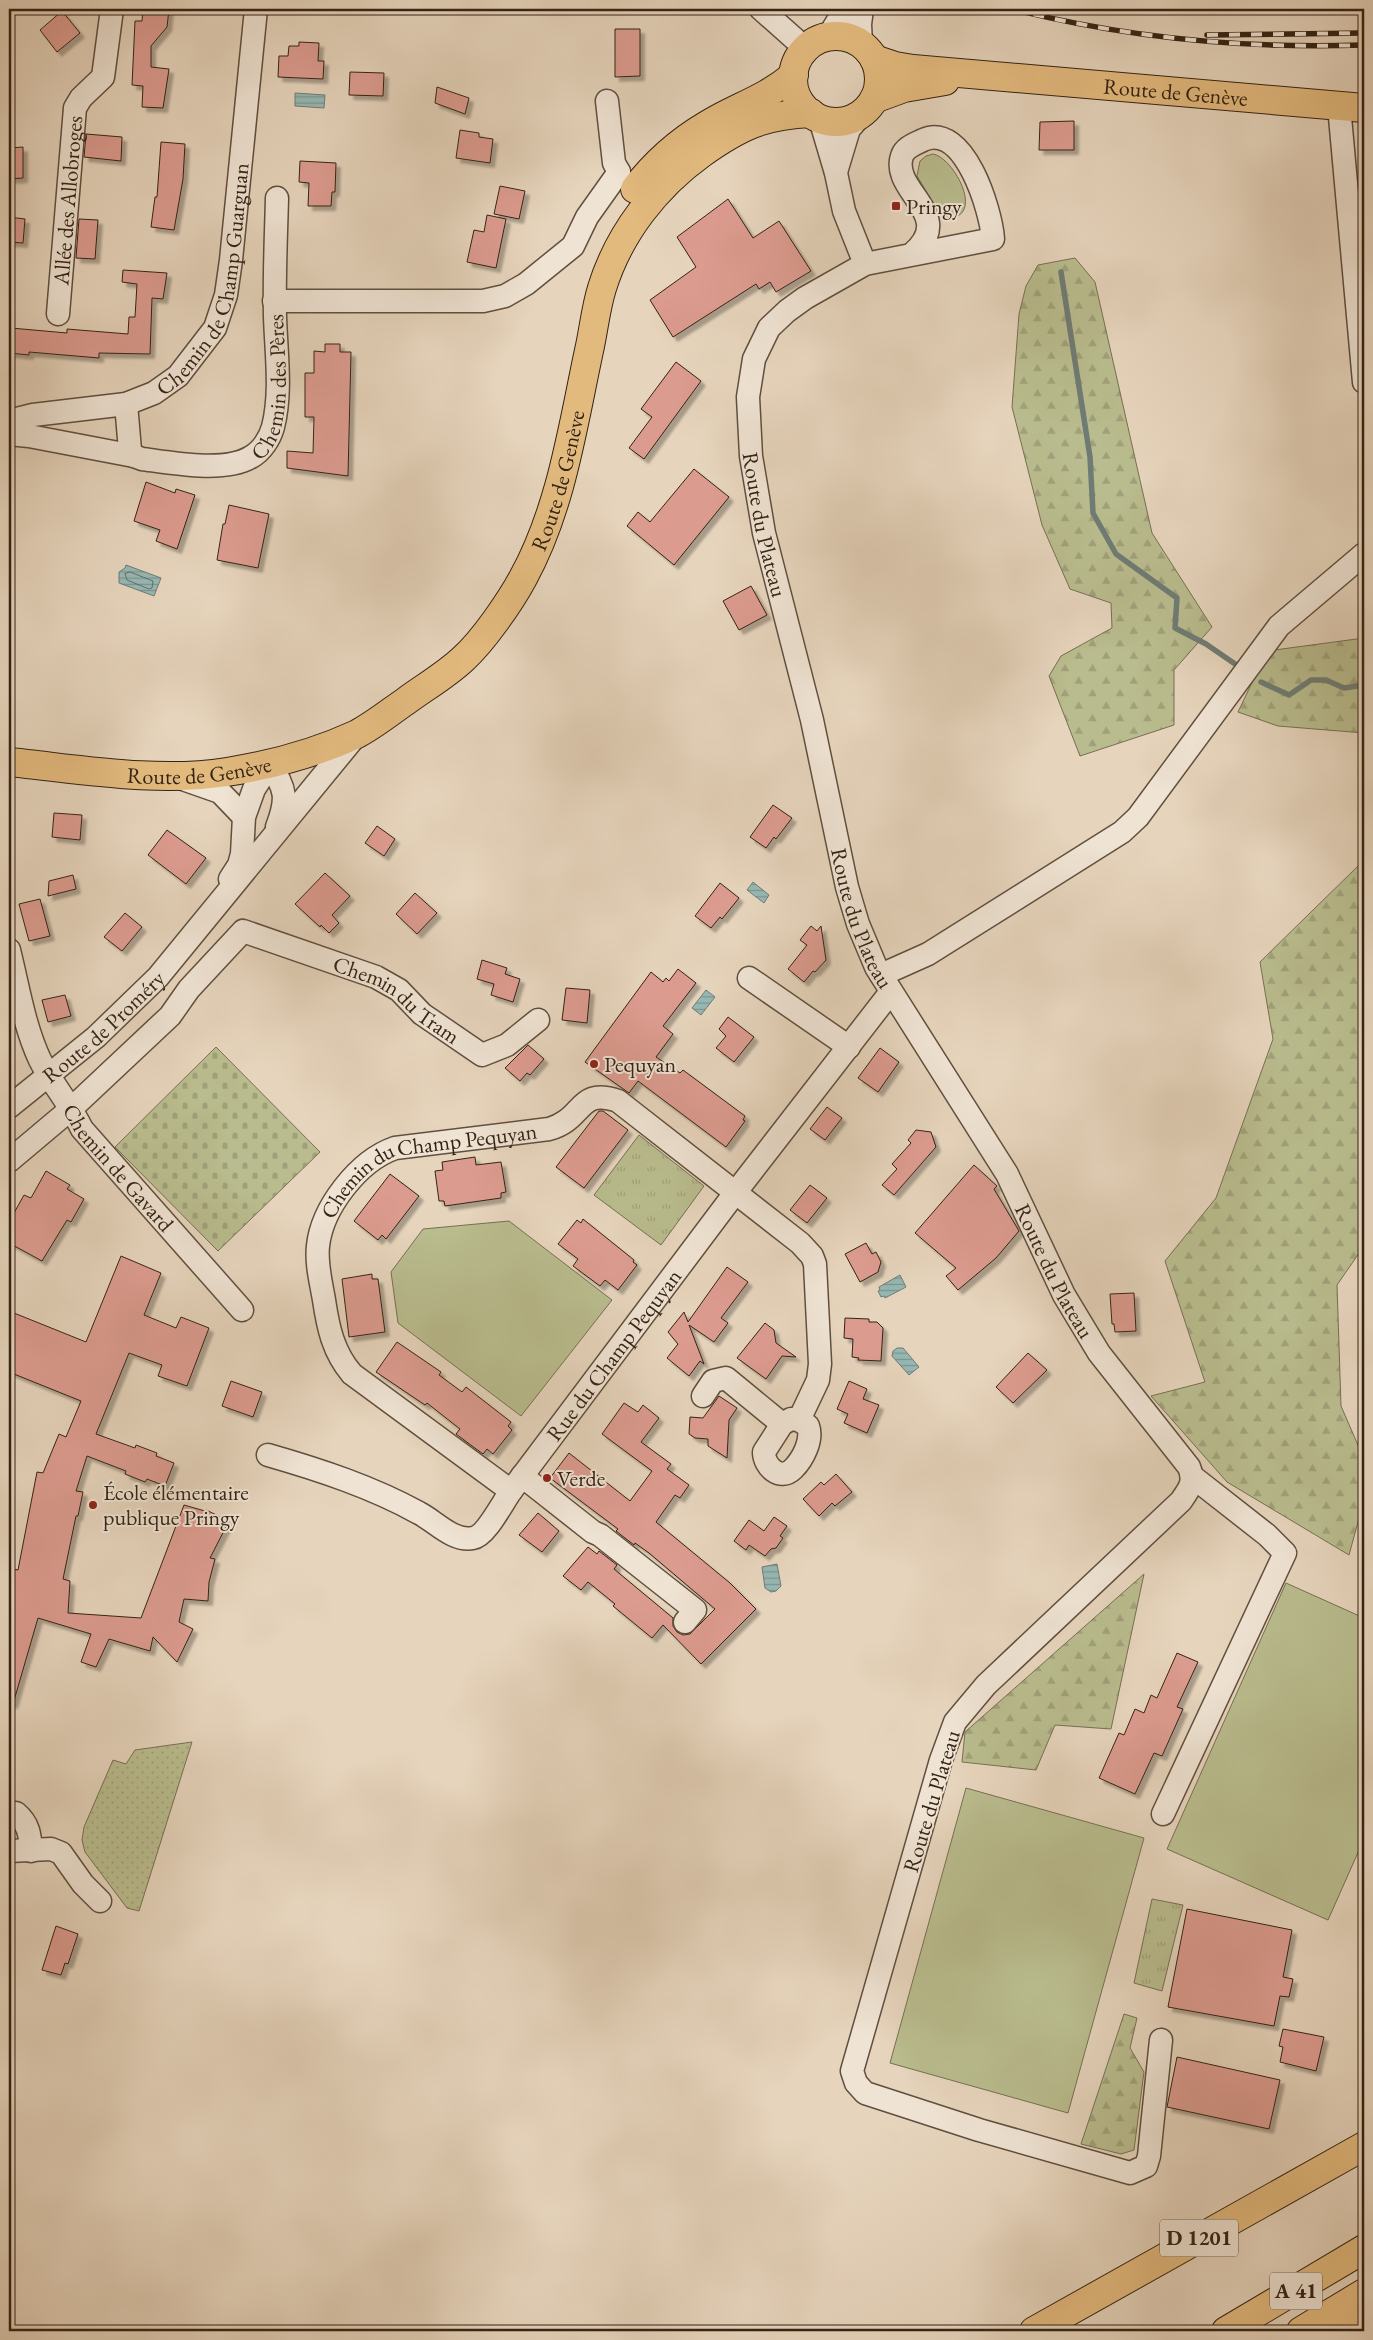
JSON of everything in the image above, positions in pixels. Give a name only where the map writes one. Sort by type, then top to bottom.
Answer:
[{"type":"main road","name":"Route de Genève","points":[[9,762],[133,775],[224,773],[270,764],[358,733],[381,719],[464,658],[504,609],[524,576],[560,488],[602,288],[618,250],[637,183],[662,158],[707,125],[768,95],[794,75],[798,61],[817,43],[848,38],[868,52],[902,68],[1352,107]]},
{"type":"main road","points":[[868,52],[879,79],[869,106]]},
{"type":"main road","points":[[794,75],[798,96],[816,116]]},
{"type":"main road","name":"Route de Genève","points":[[637,183],[678,170],[715,144],[757,120],[780,115],[816,116],[835,122],[845,121],[869,106],[914,86],[986,76]]},
{"type":"main road","name":"D 1201","points":[[1034,2331],[1364,2146]]},
{"type":"main road","name":"D 1201","points":[[1067,2331],[1364,2164]]},
{"type":"main road","name":"A 41","points":[[1226,2331],[1364,2249]]},
{"type":"main road","name":"A 41","points":[[1301,2331],[1364,2293]]},
{"type":"main road","points":[[1348,2331],[1364,2322]]},
{"type":"street","name":"Allée des Allobroges","points":[[58,314],[74,116],[78,102],[103,77],[112,9]]},
{"type":"street","name":"Chemin de Champ Guarguan","points":[[9,421],[33,415],[126,404],[154,393],[178,376],[215,328],[226,296],[256,9]]},
{"type":"street","points":[[761,9],[817,43],[846,9]]},
{"type":"street","points":[[862,9],[860,24],[868,52]]},
{"type":"street","points":[[607,102],[614,163],[637,183]]},
{"type":"street","points":[[836,174],[849,130],[869,106]]},
{"type":"street","points":[[1352,107],[1364,382]]},
{"type":"street","points":[[816,116],[836,174],[844,211],[853,238],[865,264]]},
{"type":"street","name":"Route du Plateau","points":[[912,254],[926,240],[928,223],[925,210],[904,174],[901,162],[902,155],[908,148],[927,138],[938,137],[950,142],[964,158],[987,204],[994,239],[865,264],[805,298],[768,328],[754,359],[748,397],[750,456],[764,533],[812,720],[847,887],[858,924],[886,984],[1007,1174],[1064,1294],[1099,1353],[1189,1467],[1193,1478],[1191,1487],[1181,1501],[986,1685],[955,1722],[941,1760],[852,2071],[856,2083],[865,2093],[979,2130],[1130,2173],[1146,2166],[1149,2156],[1161,2040]]},
{"type":"street","name":"Route de Genève","points":[[274,301],[484,301],[505,296],[526,284],[573,246],[587,217],[637,183]]},
{"type":"street","name":"Chemin des Pères","points":[[9,434],[193,466],[235,464],[252,457],[265,445],[272,428],[277,404],[274,301],[277,198]]},
{"type":"street","points":[[126,404],[130,450],[134,456]]},
{"type":"street","points":[[886,984],[928,954],[1128,827],[1138,817],[1279,626],[1364,554]]},
{"type":"street","name":"Route de Proméry","points":[[9,1107],[96,1037],[130,1005],[191,939],[358,733]]},
{"type":"street","name":"Route de Proméry","points":[[191,939],[238,866],[244,833],[244,816],[254,789],[270,764],[283,786],[284,808],[273,838]]},
{"type":"street","points":[[172,775],[220,792],[244,816]]},
{"type":"street","name":"Chemin du Tram","points":[[72,1108],[170,1016],[189,989],[243,931],[376,977],[399,990],[422,1014],[482,1055],[508,1045],[538,1020]]},
{"type":"street","name":"Chemin de Gavard","points":[[9,950],[31,1039],[48,1076],[72,1108],[82,1129],[242,1310]]},
{"type":"street","points":[[749,978],[849,1048]]},
{"type":"street","name":"Rue du Champ Pequyan","points":[[268,1455],[303,1465],[393,1498],[444,1530],[473,1538],[482,1534],[516,1484],[735,1194],[849,1048],[886,984]]},
{"type":"street","name":"Chemin du Champ Pequyan","points":[[516,1484],[352,1374],[340,1360],[328,1330],[317,1260],[318,1245],[323,1226],[337,1196],[352,1179],[384,1152],[395,1148],[562,1126],[590,1098],[598,1096],[618,1101],[735,1194]]},
{"type":"street","points":[[9,1161],[72,1108]]},
{"type":"street","points":[[703,1396],[713,1381],[726,1378],[791,1422],[820,1372],[815,1264],[812,1256],[800,1243],[735,1194]]},
{"type":"street","points":[[1163,1814],[1285,1553],[1267,1535],[1193,1478]]},
{"type":"street","points":[[516,1484],[600,1535],[695,1610],[686,1622]]},
{"type":"street","points":[[16,1813],[22,1818],[28,1829],[31,1851]]},
{"type":"street","points":[[9,1851],[51,1849],[61,1853],[84,1884],[100,1901]]},
{"type":"green space","points":[[933,154],[947,163],[960,182],[964,192],[964,210],[957,217],[947,218],[932,201],[917,176],[920,161],[926,156]]},
{"type":"green space","points":[[1075,258],[1095,282],[1152,533],[1212,627],[1174,670],[1174,725],[1080,756],[1049,676],[1061,656],[1112,628],[1111,603],[1070,589],[1042,525],[1012,407],[1019,314],[1026,286],[1038,265]]},
{"type":"green space","points":[[1364,638],[1364,733],[1278,726],[1238,712],[1267,651]]},
{"type":"green space","points":[[1358,866],[1364,869],[1364,1246],[1337,1285],[1341,1406],[1364,1459],[1364,1500],[1349,1555],[1227,1482],[1151,1396],[1205,1382],[1165,1261],[1216,1198],[1273,1039],[1260,962]]},
{"type":"green space","points":[[216,1047],[320,1152],[218,1251],[115,1147]]},
{"type":"green space","points":[[639,1135],[704,1186],[661,1245],[594,1195]]},
{"type":"green space","points":[[509,1221],[612,1300],[521,1416],[398,1323],[391,1272],[423,1229]]},
{"type":"green space","points":[[1144,1574],[1111,1729],[1055,1725],[1036,1770],[962,1762],[965,1732]]},
{"type":"green space","points":[[1286,1583],[1364,1618],[1364,1839],[1328,1920],[1167,1849]]},
{"type":"green space","points":[[192,1742],[139,1911],[127,1908],[85,1852],[82,1840],[84,1827],[113,1760],[126,1764],[135,1750]]},
{"type":"green space","points":[[966,1788],[1144,1838],[1068,2113],[890,2063]]},
{"type":"green space","points":[[1152,1899],[1183,1905],[1162,1991],[1134,1983]]},
{"type":"green space","points":[[1124,2014],[1137,2018],[1130,2048],[1144,2072],[1134,2150],[1121,2154],[1081,2144]]},
{"type":"water","points":[[295,93],[325,95],[324,108],[295,106]]},
{"type":"water","points":[[126,565],[161,578],[154,596],[119,583],[119,572]]},
{"type":"water","points":[[753,882],[769,895],[764,903],[747,890]]},
{"type":"water","points":[[706,990],[715,997],[701,1015],[692,1008]]},
{"type":"water","points":[[900,1275],[906,1287],[885,1298],[884,1296],[881,1297],[878,1291],[880,1290],[879,1287]]},
{"type":"water","points":[[897,1348],[903,1348],[919,1367],[909,1375],[892,1356],[893,1351]]},
{"type":"water","points":[[777,1564],[781,1586],[776,1591],[771,1592],[765,1588],[762,1567]]},
{"type":"building","points":[[143,9],[169,9],[167,27],[151,46],[151,67],[169,69],[163,108],[142,107],[143,86],[132,85],[135,21],[142,21]]},
{"type":"building","points":[[62,11],[80,33],[57,52],[40,30]]},
{"type":"building","points":[[615,29],[640,29],[640,76],[615,77]]},
{"type":"building","points":[[299,42],[319,43],[318,61],[324,61],[323,79],[278,77],[279,56],[288,56],[289,46],[299,46]]},
{"type":"building","points":[[350,72],[384,73],[383,96],[349,95]]},
{"type":"building","points":[[437,87],[469,98],[465,114],[435,103]]},
{"type":"building","points":[[1074,121],[1074,150],[1039,150],[1040,122]]},
{"type":"building","points":[[460,130],[479,133],[479,137],[493,139],[490,163],[456,158]]},
{"type":"building","points":[[86,134],[122,137],[121,161],[84,157]]},
{"type":"building","points":[[161,142],[185,144],[183,179],[174,230],[151,227],[155,197],[157,197]]},
{"type":"building","points":[[23,147],[23,178],[9,179],[9,148]]},
{"type":"building","points":[[300,161],[336,163],[335,192],[332,192],[331,206],[308,206],[309,183],[299,182]]},
{"type":"building","points":[[500,186],[525,191],[519,219],[494,214]]},
{"type":"building","points":[[728,199],[753,238],[779,221],[811,271],[776,292],[770,282],[759,289],[756,284],[673,337],[650,300],[696,267],[677,237]]},
{"type":"building","points":[[487,215],[506,219],[496,268],[467,262],[474,230],[484,232]]},
{"type":"building","points":[[9,217],[25,219],[23,243],[9,242]]},
{"type":"building","points":[[79,219],[98,220],[95,259],[76,258]]},
{"type":"building","points":[[123,270],[167,273],[163,299],[152,298],[150,354],[99,353],[99,358],[29,352],[29,355],[9,353],[11,328],[67,333],[67,329],[128,334],[129,317],[135,317],[137,284],[122,282]]},
{"type":"building","points":[[325,344],[340,344],[340,352],[351,352],[348,476],[287,468],[287,451],[313,453],[314,417],[305,417],[305,373],[314,373],[314,351],[325,352]]},
{"type":"building","points":[[676,362],[701,381],[644,459],[629,448],[652,417],[641,409]]},
{"type":"building","points":[[694,469],[729,497],[674,565],[627,526],[638,512],[650,522]]},
{"type":"building","points":[[146,482],[175,493],[176,489],[195,495],[177,549],[156,541],[160,530],[134,521]]},
{"type":"building","points":[[229,505],[269,514],[258,568],[217,560],[223,524],[225,524]]},
{"type":"building","points":[[751,586],[767,615],[739,630],[723,601]]},
{"type":"building","points":[[773,805],[792,818],[776,839],[774,837],[766,848],[750,837]]},
{"type":"building","points":[[54,813],[82,815],[80,840],[52,837]]},
{"type":"building","points":[[377,826],[395,839],[384,856],[365,843]]},
{"type":"building","points":[[167,830],[206,858],[186,884],[148,855]]},
{"type":"building","points":[[325,873],[350,896],[332,915],[339,923],[329,933],[295,904]]},
{"type":"building","points":[[73,875],[76,889],[48,896],[49,881]]},
{"type":"building","points":[[720,883],[739,898],[722,919],[720,917],[711,928],[695,916]]},
{"type":"building","points":[[415,893],[437,913],[417,934],[396,914]]},
{"type":"building","points":[[40,899],[50,936],[29,941],[19,904]]},
{"type":"building","points":[[125,913],[142,927],[122,951],[104,937]]},
{"type":"building","points":[[811,926],[817,931],[821,926],[826,960],[804,982],[788,969],[807,945],[800,940]]},
{"type":"building","points":[[482,960],[507,968],[505,974],[520,979],[513,1002],[491,995],[494,984],[477,979]]},
{"type":"building","points":[[678,969],[696,983],[663,1026],[673,1034],[656,1057],[680,1073],[683,1070],[745,1116],[743,1120],[745,1121],[726,1147],[638,1081],[629,1093],[585,1062],[651,972],[663,982],[666,978],[669,981]]},
{"type":"building","points":[[566,988],[590,990],[587,1023],[562,1020]]},
{"type":"building","points":[[65,995],[71,1016],[48,1022],[42,1000]]},
{"type":"building","points":[[728,1017],[754,1037],[734,1062],[716,1048],[726,1036],[719,1029]]},
{"type":"building","points":[[528,1045],[544,1059],[530,1075],[527,1073],[520,1081],[505,1068]]},
{"type":"building","points":[[880,1048],[899,1062],[878,1092],[858,1078]]},
{"type":"building","points":[[827,1107],[842,1118],[825,1140],[810,1129]]},
{"type":"building","points":[[599,1111],[603,1111],[628,1130],[584,1188],[556,1167]]},
{"type":"building","points":[[916,1130],[931,1132],[936,1147],[894,1195],[882,1185],[897,1169],[892,1164],[911,1143],[908,1140]]},
{"type":"building","points":[[475,1157],[476,1165],[501,1162],[506,1192],[501,1193],[501,1198],[445,1206],[444,1201],[439,1201],[435,1171],[443,1170],[442,1162]]},
{"type":"building","points":[[974,1165],[997,1186],[994,1189],[1019,1231],[996,1258],[958,1290],[946,1276],[956,1268],[915,1233]]},
{"type":"building","points":[[46,1171],[70,1185],[67,1189],[84,1199],[71,1222],[67,1220],[42,1261],[9,1243],[9,1222],[24,1195],[31,1198]]},
{"type":"building","points":[[390,1174],[419,1196],[386,1239],[382,1235],[378,1240],[354,1221]]},
{"type":"building","points":[[810,1185],[827,1198],[807,1223],[790,1210]]},
{"type":"building","points":[[583,1219],[634,1260],[633,1262],[637,1265],[618,1290],[605,1280],[600,1286],[573,1266],[578,1259],[558,1244],[577,1220],[581,1223]]},
{"type":"building","points":[[866,1243],[872,1254],[876,1252],[881,1262],[878,1272],[860,1282],[845,1254]]},
{"type":"building","points":[[121,1256],[161,1273],[144,1315],[176,1328],[181,1317],[209,1328],[187,1386],[158,1376],[162,1365],[129,1353],[96,1434],[135,1448],[136,1445],[157,1453],[156,1456],[174,1463],[165,1486],[147,1479],[145,1482],[125,1474],[126,1471],[87,1456],[76,1491],[83,1492],[63,1579],[70,1581],[68,1613],[141,1618],[184,1505],[206,1510],[229,1521],[210,1558],[215,1559],[209,1582],[208,1601],[184,1599],[179,1622],[193,1629],[177,1662],[153,1637],[150,1651],[109,1639],[96,1667],[81,1662],[91,1634],[38,1618],[13,1704],[9,1703],[9,1568],[18,1570],[37,1472],[43,1473],[59,1434],[66,1437],[81,1401],[9,1372],[9,1311],[86,1342]]},
{"type":"building","points":[[727,1267],[748,1282],[721,1318],[728,1323],[714,1342],[689,1325],[704,1364],[700,1361],[689,1376],[667,1358],[678,1344],[668,1332],[684,1312],[688,1322]]},
{"type":"building","points":[[372,1274],[372,1279],[378,1279],[385,1332],[349,1337],[342,1279]]},
{"type":"building","points":[[1134,1293],[1136,1331],[1115,1332],[1114,1324],[1112,1324],[1110,1294]]},
{"type":"building","points":[[845,1318],[869,1319],[869,1322],[877,1322],[883,1328],[881,1361],[858,1360],[859,1358],[852,1357],[853,1339],[844,1338]]},
{"type":"building","points":[[765,1323],[774,1330],[776,1343],[796,1357],[782,1356],[766,1379],[737,1358]]},
{"type":"building","points":[[397,1342],[441,1372],[439,1375],[462,1392],[466,1387],[511,1422],[508,1426],[512,1430],[493,1454],[487,1449],[483,1454],[456,1434],[460,1429],[427,1403],[425,1405],[376,1372]]},
{"type":"building","points":[[1028,1353],[1047,1370],[1013,1403],[996,1387]]},
{"type":"building","points":[[231,1381],[262,1392],[253,1417],[222,1406]]},
{"type":"building","points":[[849,1381],[867,1389],[863,1399],[879,1405],[867,1433],[844,1423],[848,1414],[837,1409]]},
{"type":"building","points":[[719,1396],[737,1408],[729,1420],[727,1458],[708,1446],[708,1439],[695,1438],[689,1434],[690,1417],[703,1418]]},
{"type":"building","points":[[624,1403],[638,1412],[643,1405],[659,1418],[641,1442],[671,1464],[667,1469],[689,1485],[680,1498],[675,1495],[656,1522],[730,1583],[756,1609],[701,1664],[663,1625],[652,1638],[613,1606],[615,1604],[588,1582],[581,1590],[563,1576],[588,1547],[597,1554],[599,1551],[617,1565],[614,1569],[673,1618],[673,1626],[677,1632],[683,1635],[690,1634],[715,1609],[649,1553],[635,1543],[634,1545],[616,1531],[618,1529],[550,1478],[569,1453],[630,1501],[652,1471],[602,1434]]},
{"type":"building","points":[[836,1474],[852,1492],[835,1506],[832,1503],[819,1516],[803,1499],[821,1482],[824,1485]]},
{"type":"building","points":[[538,1513],[559,1531],[542,1552],[519,1535]]},
{"type":"building","points":[[774,1517],[787,1526],[780,1536],[783,1538],[776,1548],[771,1549],[765,1556],[749,1545],[746,1550],[734,1541],[749,1520],[764,1531]]},
{"type":"building","points":[[1177,1653],[1198,1662],[1177,1707],[1183,1709],[1162,1756],[1154,1753],[1135,1794],[1099,1778],[1119,1733],[1124,1735],[1135,1709],[1144,1713],[1151,1695],[1157,1698]]},
{"type":"building","points":[[1187,1909],[1292,1930],[1283,1977],[1293,1979],[1289,1997],[1280,1996],[1274,2026],[1168,2007]]},
{"type":"building","points":[[56,1926],[78,1934],[68,1964],[65,1963],[61,1975],[42,1970]]},
{"type":"building","points":[[1283,2029],[1324,2037],[1316,2071],[1280,2062],[1283,2047],[1279,2046]]},
{"type":"building","points":[[1177,2057],[1280,2080],[1269,2129],[1167,2107]]},
{"type":"waterway","points":[[1061,272],[1090,457],[1093,513],[1116,554],[1177,598],[1175,628],[1206,644],[1238,666]]},
{"type":"waterway","points":[[1261,682],[1289,695],[1311,680],[1326,680],[1344,688],[1364,685]]},
{"type":"railway","points":[[1012,9],[1099,27],[1187,39],[1275,45],[1364,45]]},
{"type":"railway","points":[[1207,35],[1364,33]]},
{"type":"place","name":"Pringy","points":[[896,206]]},
{"type":"place","name":"Pequyan","points":[[594,1064]]},
{"type":"place","name":"Verde","points":[[547,1478]]},
{"type":"place","name":"École élémentaire publique Pringy","points":[[93,1505]]}]
